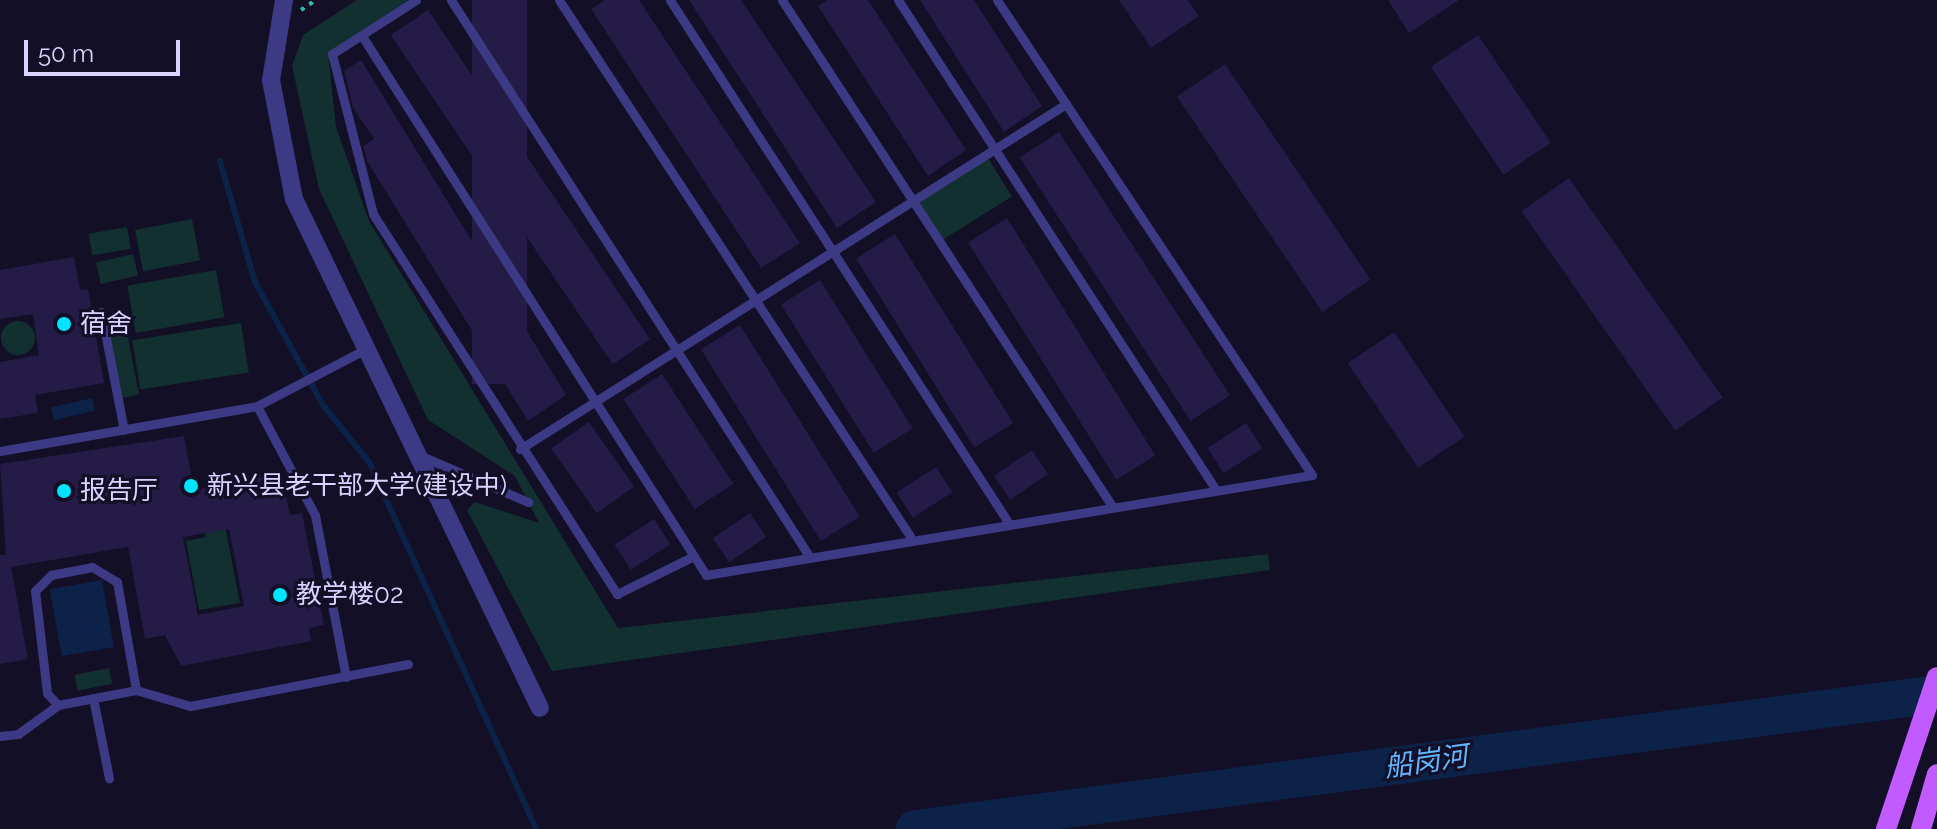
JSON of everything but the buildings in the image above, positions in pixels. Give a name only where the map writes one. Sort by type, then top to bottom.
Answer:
[{"type":"main road","points":[[1886,829],[1900,771],[1937,677]]},
{"type":"main road","points":[[1921,829],[1937,774]]},
{"type":"street","points":[[284,0],[271,80],[294,199],[540,708]]},
{"type":"lane","points":[[416,0],[332,54],[373,214],[520,449],[617,594],[694,556]]},
{"type":"lane","points":[[451,0],[809,556]]},
{"type":"lane","points":[[559,0],[910,536]]},
{"type":"lane","points":[[670,0],[1008,522]]},
{"type":"lane","points":[[782,0],[1112,506]]},
{"type":"lane","points":[[898,0],[1216,490]]},
{"type":"lane","points":[[362,36],[706,575],[910,536],[1312,475],[997,0]]},
{"type":"lane","points":[[520,449],[1066,104]]},
{"type":"lane","points":[[101,312],[124,430]]},
{"type":"lane","points":[[0,451],[257,406],[368,348]]},
{"type":"lane","points":[[257,406],[315,515],[346,677]]},
{"type":"lane","points":[[419,455],[528,502]]},
{"type":"lane","points":[[58,705],[47,693],[33,604],[42,582],[64,572],[92,567],[117,582],[136,690]]},
{"type":"lane","points":[[0,736],[18,734],[58,705],[136,690],[190,706],[408,664]]},
{"type":"lane","points":[[93,698],[109,778]]},
{"type":"green space","points":[[357,0],[408,0],[328,53],[336,127],[369,221],[618,628],[1268,554],[1270,570],[552,671],[467,510],[475,502],[539,523],[515,476],[428,420],[319,189],[292,66],[303,35]]},
{"type":"green space","points":[[986,155],[1012,197],[942,241],[916,199]]},
{"type":"green space","points":[[192,219],[200,260],[143,271],[135,230]]},
{"type":"green space","points":[[127,227],[131,249],[92,255],[89,234]]},
{"type":"green space","points":[[133,254],[138,275],[101,284],[96,263]]},
{"type":"green space","points":[[216,270],[224,317],[136,333],[127,286]]},
{"type":"green space","points":[[18,321],[30,326],[35,338],[30,350],[18,355],[6,350],[1,338],[6,326]]},
{"type":"green space","points":[[241,323],[249,372],[140,390],[132,340]]},
{"type":"green space","points":[[127,333],[139,395],[122,398],[110,336]]},
{"type":"green space","points":[[224,521],[240,603],[199,610],[186,541],[206,537],[204,525]]},
{"type":"green space","points":[[109,668],[112,684],[78,690],[75,675]]},
{"type":"water","points":[[92,398],[95,411],[54,420],[51,407]]},
{"type":"water","points":[[102,580],[114,647],[62,656],[50,589]]},
{"type":"waterway","points":[[220,161],[255,282],[323,405],[369,462],[536,829]]},
{"type":"waterway","name":"船岗河","points":[[915,829],[1937,694]]},
{"type":"place","name":"宿舍","points":[[64,324]]},
{"type":"place","name":"新兴县老干部大学(建设中)","points":[[191,486]]},
{"type":"place","name":"报告厅","points":[[64,491]]},
{"type":"place","name":"教学楼02","points":[[280,595]]}]
